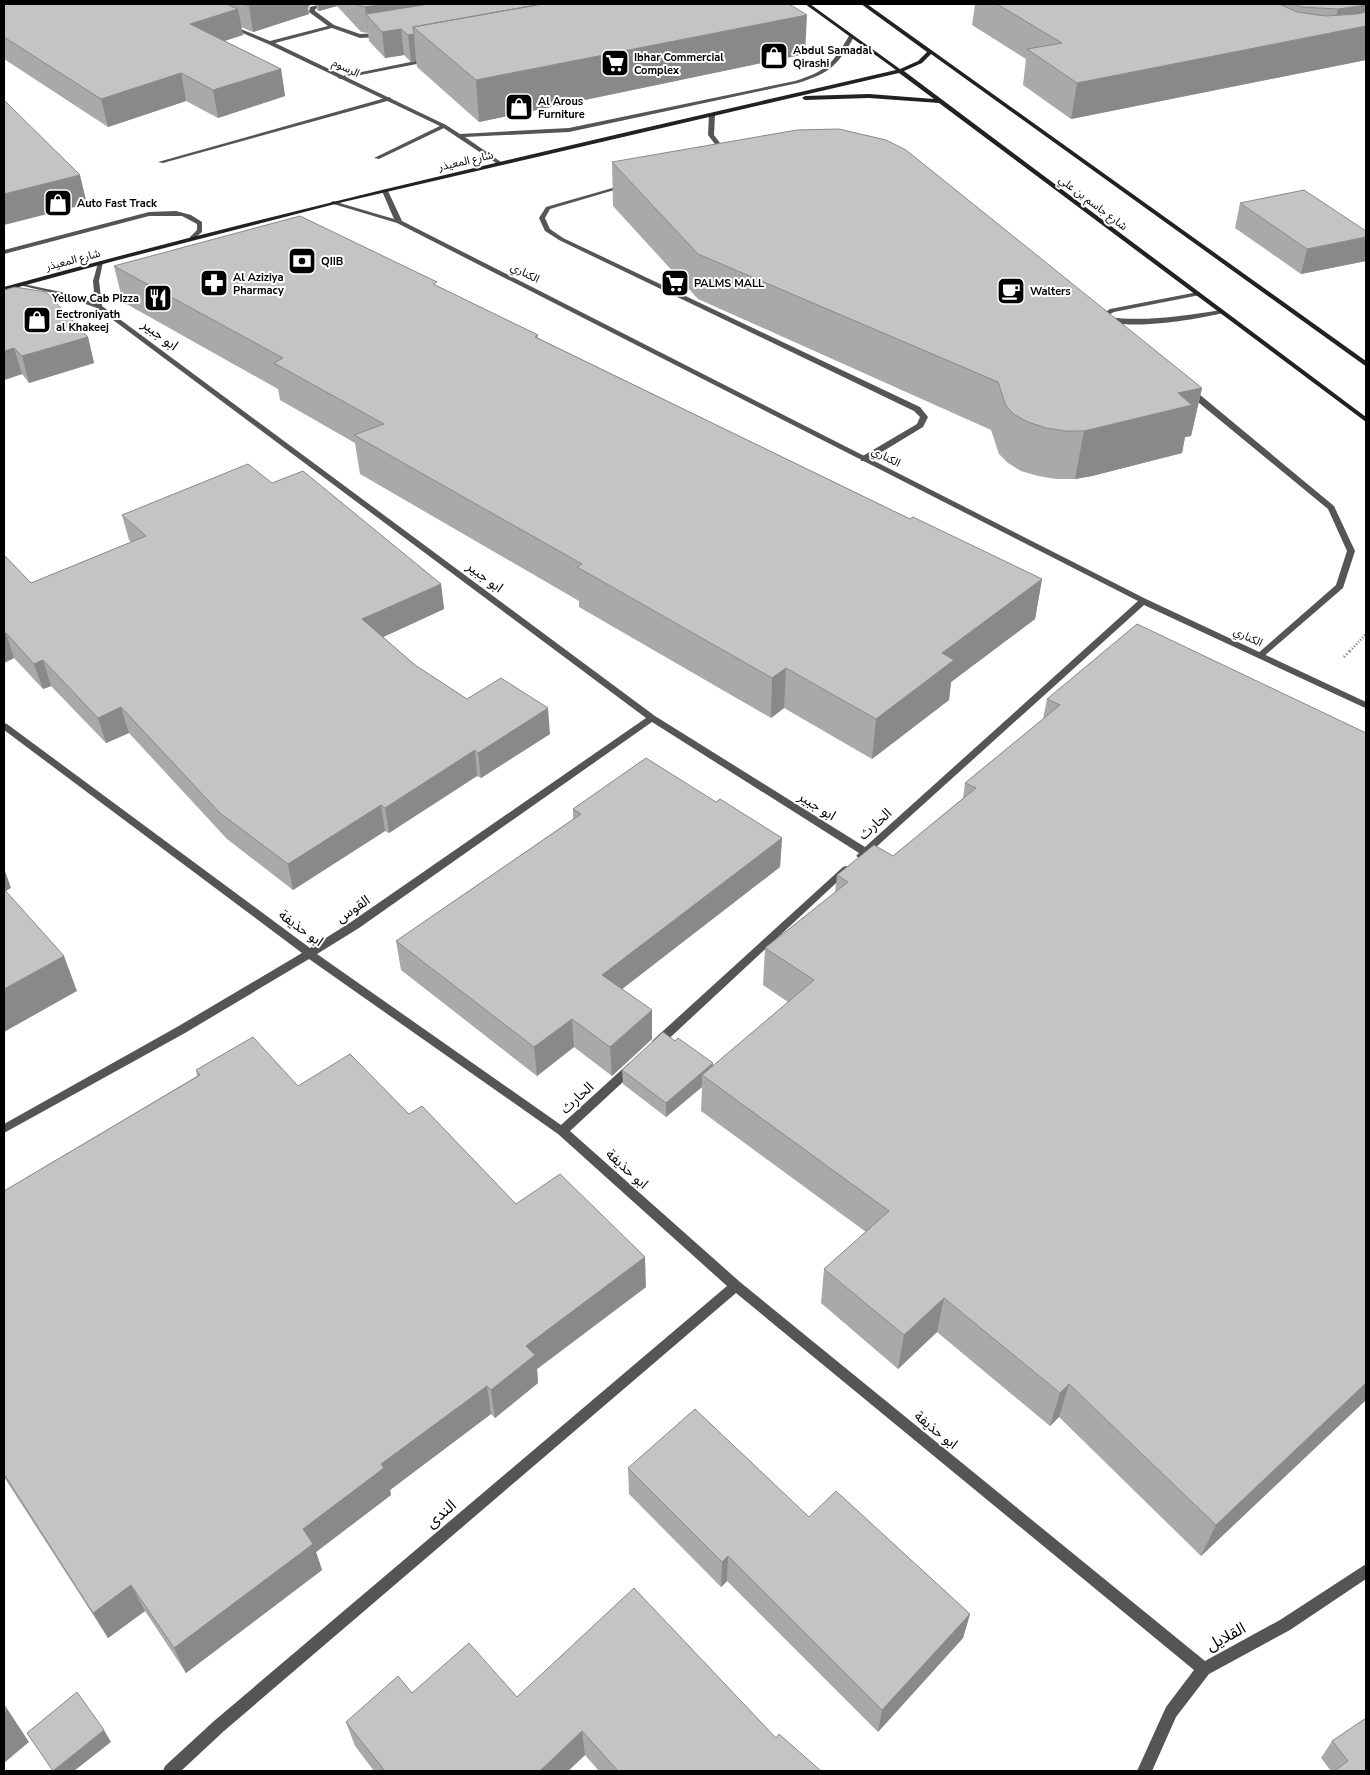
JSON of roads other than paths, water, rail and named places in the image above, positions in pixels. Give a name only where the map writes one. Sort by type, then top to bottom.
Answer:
[{"type":"street","points":[[327,4],[312,8],[312,12],[332,26],[360,36],[387,34]]},
{"type":"street","name":"شارع جاسم بن علي","points":[[807,4],[900,71],[1366,420]]},
{"type":"street","points":[[864,4],[1366,364]]},
{"type":"street","name":"الرسوم","points":[[219,21],[270,43],[444,126],[499,164]]},
{"type":"street","points":[[270,43],[332,26]]},
{"type":"street","name":"شارع المعيذر","points":[[459,136],[570,130],[796,82],[827,70],[836,62],[851,36]]},
{"type":"street","name":"شارع المعيذر","points":[[4,289],[192,238],[333,203],[900,71],[920,62],[931,51]]},
{"type":"street","points":[[340,76],[438,59]]},
{"type":"street","points":[[784,98],[870,96],[941,102]]},
{"type":"street","points":[[160,162],[389,99]]},
{"type":"street","points":[[712,115],[711,135],[728,157]]},
{"type":"street","points":[[376,158],[444,126]]},
{"type":"street","points":[[718,160],[738,157]]},
{"type":"street","points":[[633,184],[548,208],[542,218],[547,230],[561,239],[917,409],[924,417],[920,425],[864,459]]},
{"type":"street","points":[[384,191],[399,222]]},
{"type":"street","name":"الكناري","points":[[333,203],[399,222],[1143,601],[1366,705]]},
{"type":"street","points":[[4,252],[149,214],[182,214],[194,218],[200,224],[200,231],[192,238]]},
{"type":"street","points":[[99,307],[96,282],[101,263]]},
{"type":"street","name":"ابو جبير","points":[[21,284],[59,293],[99,307],[652,718],[865,852]]},
{"type":"street","points":[[1100,318],[1112,310],[1198,294]]},
{"type":"street","points":[[1092,315],[1128,323],[1155,322],[1221,312]]},
{"type":"street","points":[[1182,384],[1331,508],[1351,551],[1340,586],[1260,655]]},
{"type":"street","name":"الحارث","points":[[562,1131],[865,852],[1143,601]]},
{"type":"street","name":"القوس","points":[[4,1129],[252,989],[310,954],[355,925],[652,718]]},
{"type":"street","name":"ابو حذيفة","points":[[4,726],[310,954],[562,1131],[736,1286],[1204,1669]]},
{"type":"street","name":"الندى","points":[[170,1771],[219,1726],[736,1286]]},
{"type":"street","name":"القلايل","points":[[1144,1771],[1172,1712],[1204,1669],[1285,1625],[1366,1571]]},
{"type":"place","name":"Abdul Samadal Qirashi","points":[[774,56]]},
{"type":"place","name":"Ibhar Commercial Complex","points":[[615,63]]},
{"type":"place","name":"Al Arous Furniture","points":[[519,107]]},
{"type":"place","name":"Auto Fast Track","points":[[58,203]]},
{"type":"place","name":"QIIB","points":[[302,261]]},
{"type":"place","name":"Al Aziziya Pharmacy","points":[[214,283]]},
{"type":"place","name":"PALMS MALL","points":[[675,283]]},
{"type":"place","name":"Walters","points":[[1011,291]]},
{"type":"place","name":"Yellow Cab PIzza","points":[[158,298]]},
{"type":"place","name":"Eectroniyath al Khakeej","points":[[37,320]]}]
